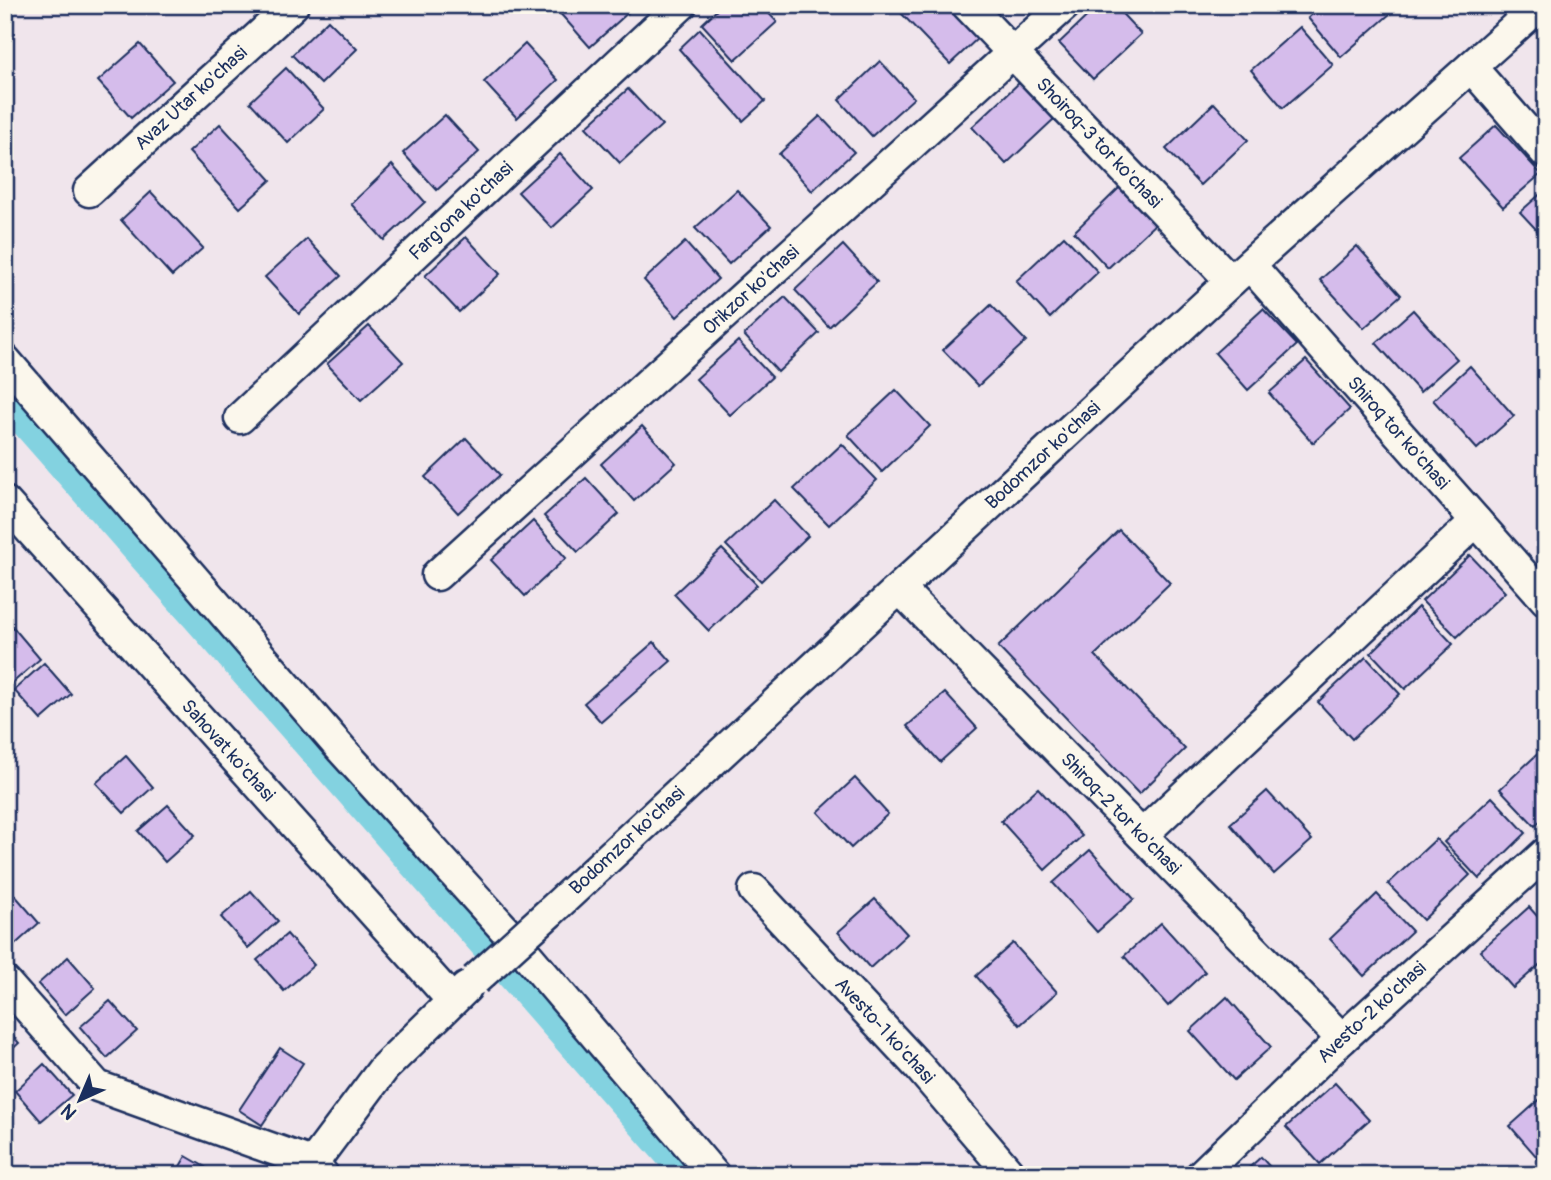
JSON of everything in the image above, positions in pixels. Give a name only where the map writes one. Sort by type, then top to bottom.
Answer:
[{"type":"street","name":"Avaz Utar ko'chasi","points":[[89,191],[293,5]]},
{"type":"street","name":"Farg'ona ko'chasi","points":[[240,418],[681,5]]},
{"type":"street","name":"Shoiroq-3 tor ko'chasi","points":[[967,5],[1013,53],[1241,273]]},
{"type":"street","name":"Orikzor ko'chasi","points":[[437,575],[1065,5]]},
{"type":"street","name":"Bodomzor ko'chasi","points":[[452,1000],[1241,273],[1540,5]]},
{"type":"street","points":[[1471,67],[1546,153]]},
{"type":"street","name":"Shiroq tor ko'chasi","points":[[1241,273],[1476,521],[1546,600]]},
{"type":"street","points":[[5,360],[333,740],[516,942],[714,1175]]},
{"type":"street","name":"Sahovat ko'chasi","points":[[5,502],[452,1000]]},
{"type":"street","points":[[1142,835],[1476,521]]},
{"type":"street","name":"Shiroq-2 tor ko'chasi","points":[[900,589],[1342,1039]]},
{"type":"street","name":"Avesto-2 ko'chasi","points":[[1201,1175],[1342,1039],[1546,853]]},
{"type":"street","name":"Avesto-1 ko'chasi","points":[[754,890],[919,1066],[1011,1175]]},
{"type":"street","points":[[5,982],[97,1086],[313,1171],[384,1068],[452,1000]]},
{"type":"building","points":[[562,5],[629,5],[632,9],[590,47],[557,10]]},
{"type":"building","points":[[722,5],[761,5],[777,22],[735,60],[702,24]]},
{"type":"building","points":[[909,5],[946,5],[978,38],[950,64],[901,13]]},
{"type":"building","points":[[1099,5],[1114,5],[1141,34],[1093,79],[1059,43]]},
{"type":"building","points":[[1323,5],[1384,5],[1391,13],[1341,57],[1308,18]]},
{"type":"building","points":[[328,20],[357,49],[321,84],[292,55]]},
{"type":"building","points":[[1300,27],[1333,65],[1283,108],[1251,70]]},
{"type":"building","points":[[700,29],[765,101],[743,121],[679,49]]},
{"type":"building","points":[[140,44],[173,81],[131,118],[98,81]]},
{"type":"building","points":[[525,44],[558,80],[517,118],[484,82]]},
{"type":"building","points":[[880,61],[914,98],[872,136],[839,100]]},
{"type":"building","points":[[286,68],[324,109],[288,143],[250,102]]},
{"type":"building","points":[[1020,82],[1054,119],[1006,164],[972,127]]},
{"type":"building","points":[[628,89],[662,125],[620,163],[586,127]]},
{"type":"building","points":[[1214,103],[1248,140],[1200,185],[1166,149]]},
{"type":"building","points":[[445,115],[479,152],[437,190],[403,153]]},
{"type":"building","points":[[820,116],[854,152],[812,191],[779,154]]},
{"type":"building","points":[[220,124],[271,180],[240,208],[189,152]]},
{"type":"building","points":[[1496,125],[1541,174],[1503,207],[1459,158]]},
{"type":"building","points":[[560,154],[593,190],[552,228],[518,192]]},
{"type":"building","points":[[392,165],[425,202],[384,240],[351,204]]},
{"type":"building","points":[[1121,186],[1156,223],[1108,268],[1074,232]]},
{"type":"building","points":[[1546,189],[1546,240],[1520,212]]},
{"type":"building","points":[[737,190],[771,226],[729,264],[695,228]]},
{"type":"building","points":[[151,192],[203,248],[172,276],[121,220]]},
{"type":"building","points":[[1064,236],[1098,272],[1050,318],[1016,281]]},
{"type":"building","points":[[466,237],[500,274],[459,312],[425,276]]},
{"type":"building","points":[[307,239],[341,276],[299,314],[265,277]]},
{"type":"building","points":[[685,242],[718,279],[677,317],[644,280]]},
{"type":"building","points":[[843,245],[877,282],[829,327],[795,290]]},
{"type":"building","points":[[1357,246],[1401,295],[1364,328],[1320,280]]},
{"type":"building","points":[[785,297],[819,333],[778,372],[744,335]]},
{"type":"building","points":[[991,305],[1026,341],[978,386],[943,350]]},
{"type":"building","points":[[1263,309],[1297,345],[1248,390],[1215,353]]},
{"type":"building","points":[[1413,310],[1457,359],[1420,392],[1376,343]]},
{"type":"building","points":[[369,326],[403,362],[361,400],[327,364]]},
{"type":"building","points":[[738,341],[772,377],[730,415],[696,379]]},
{"type":"building","points":[[1306,360],[1350,409],[1313,443],[1269,393]]},
{"type":"building","points":[[1470,366],[1514,416],[1477,449],[1433,400]]},
{"type":"building","points":[[896,390],[930,426],[882,472],[848,435]]},
{"type":"building","points":[[642,426],[676,463],[634,501],[601,464]]},
{"type":"building","points":[[466,438],[500,475],[458,513],[425,477]]},
{"type":"building","points":[[842,444],[877,480],[829,525],[794,489]]},
{"type":"building","points":[[586,478],[619,514],[578,552],[544,516]]},
{"type":"building","points":[[774,500],[808,536],[761,581],[726,545]]},
{"type":"building","points":[[533,521],[566,558],[525,596],[491,560]]},
{"type":"building","points":[[1119,530],[1170,583],[1095,655],[1185,749],[1139,794],[998,647]]},
{"type":"building","points":[[722,549],[757,585],[709,631],[674,594]]},
{"type":"building","points":[[1470,555],[1505,592],[1457,637],[1422,601]]},
{"type":"building","points":[[1418,607],[1453,644],[1405,689],[1371,653]]},
{"type":"building","points":[[13,627],[40,659],[10,685],[5,679],[5,634]]},
{"type":"building","points":[[654,642],[671,661],[601,722],[584,703]]},
{"type":"building","points":[[1366,657],[1400,694],[1352,739],[1318,702]]},
{"type":"building","points":[[44,663],[71,694],[41,720],[14,690]]},
{"type":"building","points":[[945,693],[977,728],[940,762],[907,726]]},
{"type":"building","points":[[1546,746],[1546,815],[1535,826],[1500,789]]},
{"type":"building","points":[[126,756],[153,787],[124,813],[96,783]]},
{"type":"building","points":[[855,778],[888,814],[851,848],[818,812]]},
{"type":"building","points":[[1038,788],[1082,836],[1045,870],[1001,821]]},
{"type":"building","points":[[1267,791],[1312,840],[1274,874],[1230,824]]},
{"type":"building","points":[[1492,797],[1526,833],[1479,879],[1444,842]]},
{"type":"building","points":[[168,805],[195,835],[165,862],[138,831]]},
{"type":"building","points":[[1436,839],[1470,875],[1423,920],[1388,884]]},
{"type":"building","points":[[1090,850],[1134,899],[1097,932],[1053,883]]},
{"type":"building","points":[[251,891],[278,921],[248,948],[221,917]]},
{"type":"building","points":[[12,892],[39,923],[9,950],[5,945],[5,898]]},
{"type":"building","points":[[1377,894],[1412,931],[1364,976],[1330,939]]},
{"type":"building","points":[[875,899],[907,934],[870,968],[838,932]]},
{"type":"building","points":[[1529,907],[1546,926],[1546,959],[1513,988],[1480,951]]},
{"type":"building","points":[[1161,923],[1205,972],[1168,1006],[1124,956]]},
{"type":"building","points":[[287,934],[314,965],[284,991],[257,960]]},
{"type":"building","points":[[1013,943],[1057,992],[1020,1025],[976,976]]},
{"type":"building","points":[[68,957],[95,988],[65,1015],[38,984]]},
{"type":"building","points":[[1227,997],[1271,1047],[1234,1080],[1190,1031]]},
{"type":"building","points":[[110,1001],[137,1031],[107,1058],[80,1027]]},
{"type":"building","points":[[5,1027],[19,1043],[5,1056]]},
{"type":"building","points":[[280,1048],[303,1063],[262,1125],[239,1110]]},
{"type":"building","points":[[44,1064],[72,1095],[41,1121],[15,1091]]},
{"type":"building","points":[[1335,1083],[1369,1120],[1320,1164],[1286,1127]]},
{"type":"building","points":[[1546,1094],[1546,1162],[1543,1164],[1510,1126]]},
{"type":"building","points":[[186,1156],[219,1175],[175,1175]]},
{"type":"building","points":[[1261,1157],[1277,1175],[1241,1175]]},
{"type":"waterway","points":[[5,401],[686,1175]]}]
